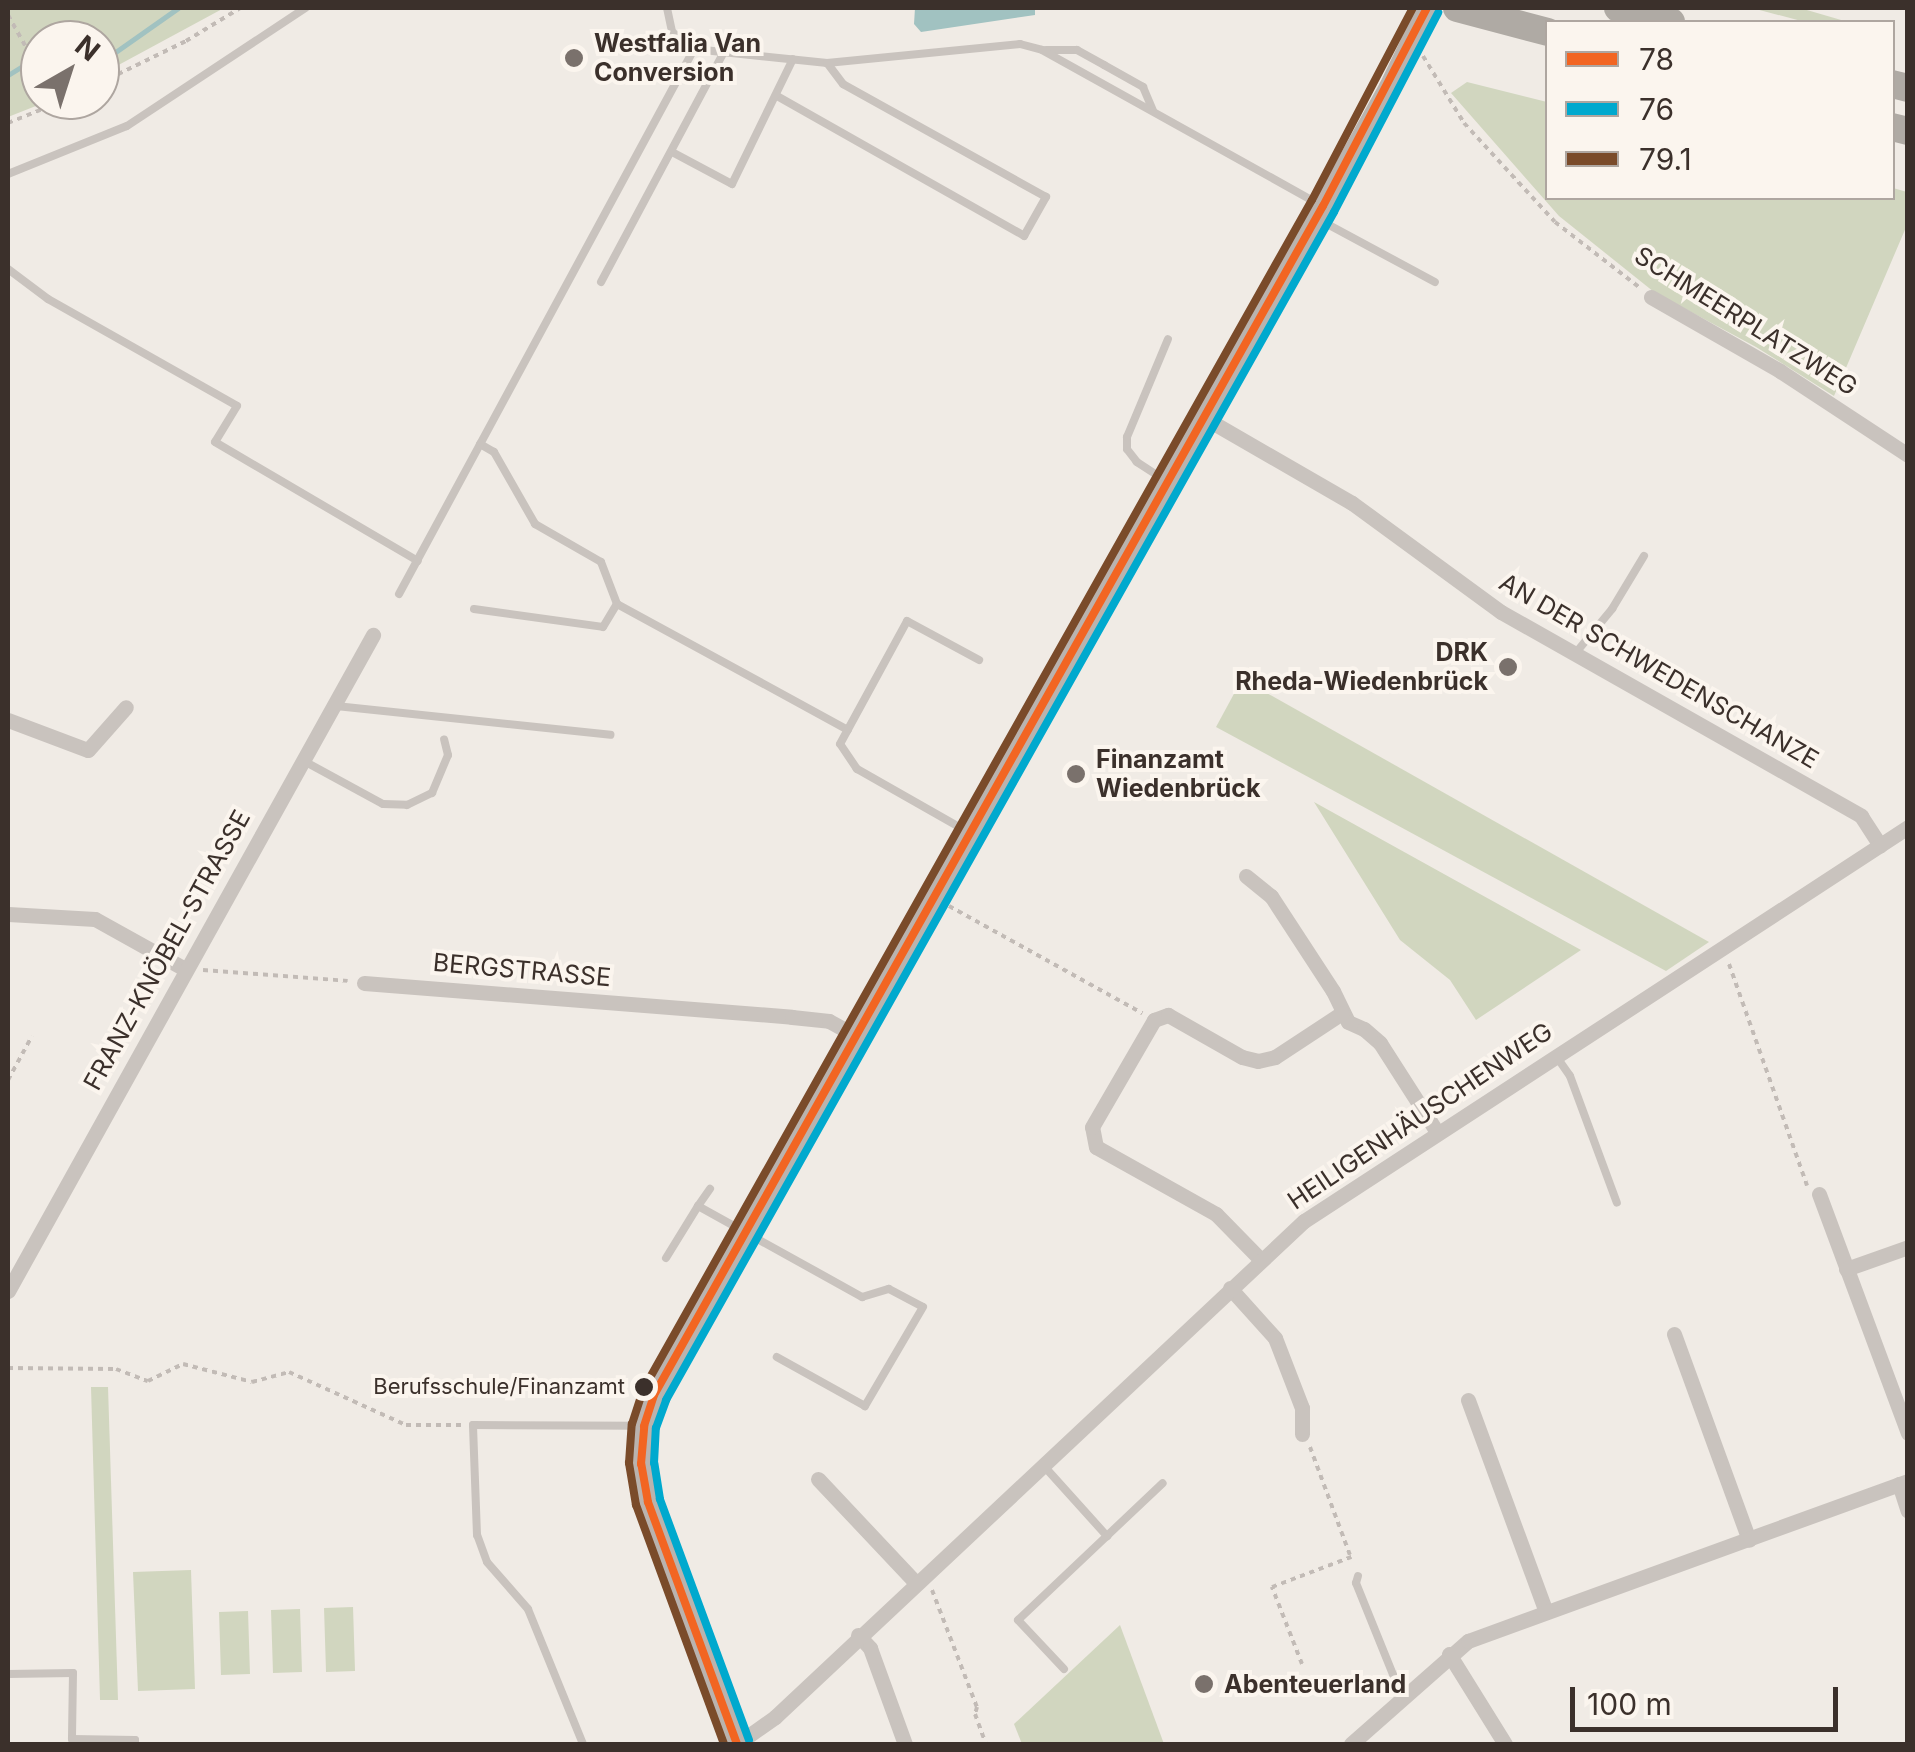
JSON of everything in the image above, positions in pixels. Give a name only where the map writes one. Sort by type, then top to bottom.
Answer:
[{"type":"highway","points":[[1618,8],[1663,20]]},
{"type":"highway","points":[[1471,11],[1545,31]]},
{"type":"main road","points":[[737,1744],[648,1502],[641,1464],[644,1426],[654,1395],[1320,212],[1427,8]]},
{"type":"street","name":"SCHMEERPLATZWEG","points":[[1651,297],[1780,371],[1908,455]]},
{"type":"street","name":"AN DER SCHWEDENSCHANZE","points":[[1203,418],[1352,503],[1501,612],[1860,816],[1880,845]]},
{"type":"street","name":"FRANZ-KNÖBEL-STRASSE","points":[[8,1290],[184,968],[373,635]]},
{"type":"street","points":[[8,720],[88,750],[126,707]]},
{"type":"street","name":"HEILIGENHÄUSCHENWEG","points":[[737,1744],[775,1716],[1304,1221],[1908,827]]},
{"type":"street","points":[[1246,876],[1271,896],[1333,991],[1348,1022],[1364,1028],[1380,1044],[1437,1132]]},
{"type":"street","points":[[8,914],[95,919],[184,968]]},
{"type":"street","name":"BERGSTRASSE","points":[[364,983],[792,1017],[829,1022],[854,1035]]},
{"type":"street","points":[[1261,1260],[1216,1214],[1096,1147],[1092,1127],[1154,1020],[1168,1015],[1242,1057],[1258,1061],[1274,1057],[1342,1013]]},
{"type":"street","points":[[1819,1194],[1908,1433]]},
{"type":"street","points":[[1846,1269],[1908,1247]]},
{"type":"street","points":[[1230,1288],[1275,1338],[1302,1408],[1302,1434]]},
{"type":"street","points":[[1674,1334],[1749,1540]]},
{"type":"street","points":[[1468,1400],[1546,1612]]},
{"type":"street","points":[[818,1478],[917,1580]]},
{"type":"street","points":[[1352,1744],[1468,1641],[1903,1483],[1908,1511]]},
{"type":"street","points":[[858,1635],[870,1648],[905,1744]]},
{"type":"street","points":[[1449,1654],[1505,1744]]},
{"type":"lane","points":[[8,174],[127,126],[305,8]]},
{"type":"lane","points":[[667,8],[672,32],[694,48],[724,52],[827,63],[1020,44],[1042,50],[1153,112],[1435,282]]},
{"type":"lane","points":[[400,594],[694,48]]},
{"type":"lane","points":[[1042,50],[1077,50],[1143,88],[1153,112]]},
{"type":"lane","points":[[601,282],[724,52]]},
{"type":"lane","points":[[672,152],[732,184],[794,59]]},
{"type":"lane","points":[[777,96],[1024,236],[1046,197],[843,84],[827,63]]},
{"type":"lane","points":[[8,269],[48,299],[237,406],[216,442],[418,561]]},
{"type":"lane","points":[[1166,481],[1137,462],[1128,448],[1127,437],[1168,339]]},
{"type":"lane","points":[[480,444],[494,452],[536,524],[601,562],[618,604],[848,730]]},
{"type":"lane","points":[[1574,655],[1612,609],[1644,556]]},
{"type":"lane","points":[[474,609],[603,627],[618,604]]},
{"type":"lane","points":[[968,832],[857,769],[840,744],[908,621],[979,660]]},
{"type":"lane","points":[[333,706],[610,735]]},
{"type":"lane","points":[[302,760],[383,804],[407,806],[432,793],[448,756],[444,739]]},
{"type":"lane","points":[[1556,1056],[1570,1076],[1617,1202]]},
{"type":"lane","points":[[666,1258],[710,1189]]},
{"type":"lane","points":[[698,1206],[862,1297],[889,1289],[922,1306],[864,1406],[776,1357]]},
{"type":"lane","points":[[583,1744],[528,1609],[486,1562],[476,1535],[473,1424],[606,1422],[644,1426]]},
{"type":"lane","points":[[1042,1465],[1107,1536]]},
{"type":"lane","points":[[1064,1669],[1018,1620],[1163,1483]]},
{"type":"lane","points":[[1358,1576],[1356,1583],[1402,1698]]},
{"type":"lane","points":[[8,1674],[73,1673],[72,1740],[135,1740],[135,1744]]},
{"type":"path","points":[[120,73],[240,8]]},
{"type":"path","name":"SCHMEERPLATZWEG","points":[[1412,40],[1464,123],[1556,222],[1651,297]]},
{"type":"path","points":[[932,896],[1154,1020]]},
{"type":"path","points":[[1723,948],[1808,1189],[1819,1194]]},
{"type":"path","points":[[184,968],[364,983]]},
{"type":"path","points":[[8,1080],[32,1036]]},
{"type":"path","points":[[8,1368],[116,1369],[148,1381],[183,1364],[252,1382],[288,1372],[406,1425],[473,1424]]},
{"type":"path","points":[[1302,1434],[1358,1576]]},
{"type":"path","points":[[1302,1664],[1272,1587],[1351,1557]]},
{"type":"path","points":[[917,1580],[932,1589],[977,1707],[974,1714],[986,1744]]},
{"type":"green space","points":[[8,8],[224,8],[120,64],[120,20],[20,20],[20,112],[8,117]]},
{"type":"green space","points":[[1752,8],[1800,8],[1841,20],[1797,20]]},
{"type":"green space","points":[[1467,82],[1545,102],[1545,200],[1895,200],[1895,189],[1907,192],[1907,225],[1834,396],[1756,347],[1654,292],[1559,216],[1451,93]]},
{"type":"green space","points":[[1242,679],[1709,942],[1666,971],[1216,727]]},
{"type":"green space","points":[[1314,802],[1581,950],[1476,1020],[1450,980],[1400,940]]},
{"type":"green space","points":[[91,1387],[108,1387],[118,1700],[100,1700]]},
{"type":"green space","points":[[191,1570],[195,1689],[138,1691],[133,1572]]},
{"type":"green space","points":[[353,1607],[355,1671],[326,1672],[324,1608]]},
{"type":"green space","points":[[300,1609],[302,1672],[273,1673],[271,1610]]},
{"type":"green space","points":[[248,1611],[250,1674],[221,1675],[219,1612]]},
{"type":"green space","points":[[1120,1625],[1164,1744],[1022,1744],[1014,1724]]},
{"type":"water","points":[[915,8],[1035,8],[1035,15],[921,32],[914,24]]},
{"type":"waterway","points":[[120,49],[178,8]]},
{"type":"waterway","points":[[8,75],[20,68]]},
{"type":"transit line","name":"79.1","points":[[724,1744],[636,1505],[629,1463],[632,1424],[643,1390],[1312,200],[1413,8]]},
{"type":"transit line","name":"78","points":[[737,1744],[648,1502],[641,1464],[644,1426],[654,1395],[1323,206],[1427,8]]},
{"type":"transit line","name":"76","points":[[749,1740],[660,1499],[654,1463],[656,1428],[666,1400],[1334,212],[1438,13]]},
{"type":"place","name":"Westfalia Van Conversion","points":[[574,58]]},
{"type":"place","name":"DRK Rheda-Wiedenbrück","points":[[1508,667]]},
{"type":"place","name":"Finanzamt Wiedenbrück","points":[[1076,774]]},
{"type":"place","name":"Berufsschule/Finanzamt","points":[[644,1387]]},
{"type":"place","name":"Abenteuerland","points":[[1204,1684]]}]
